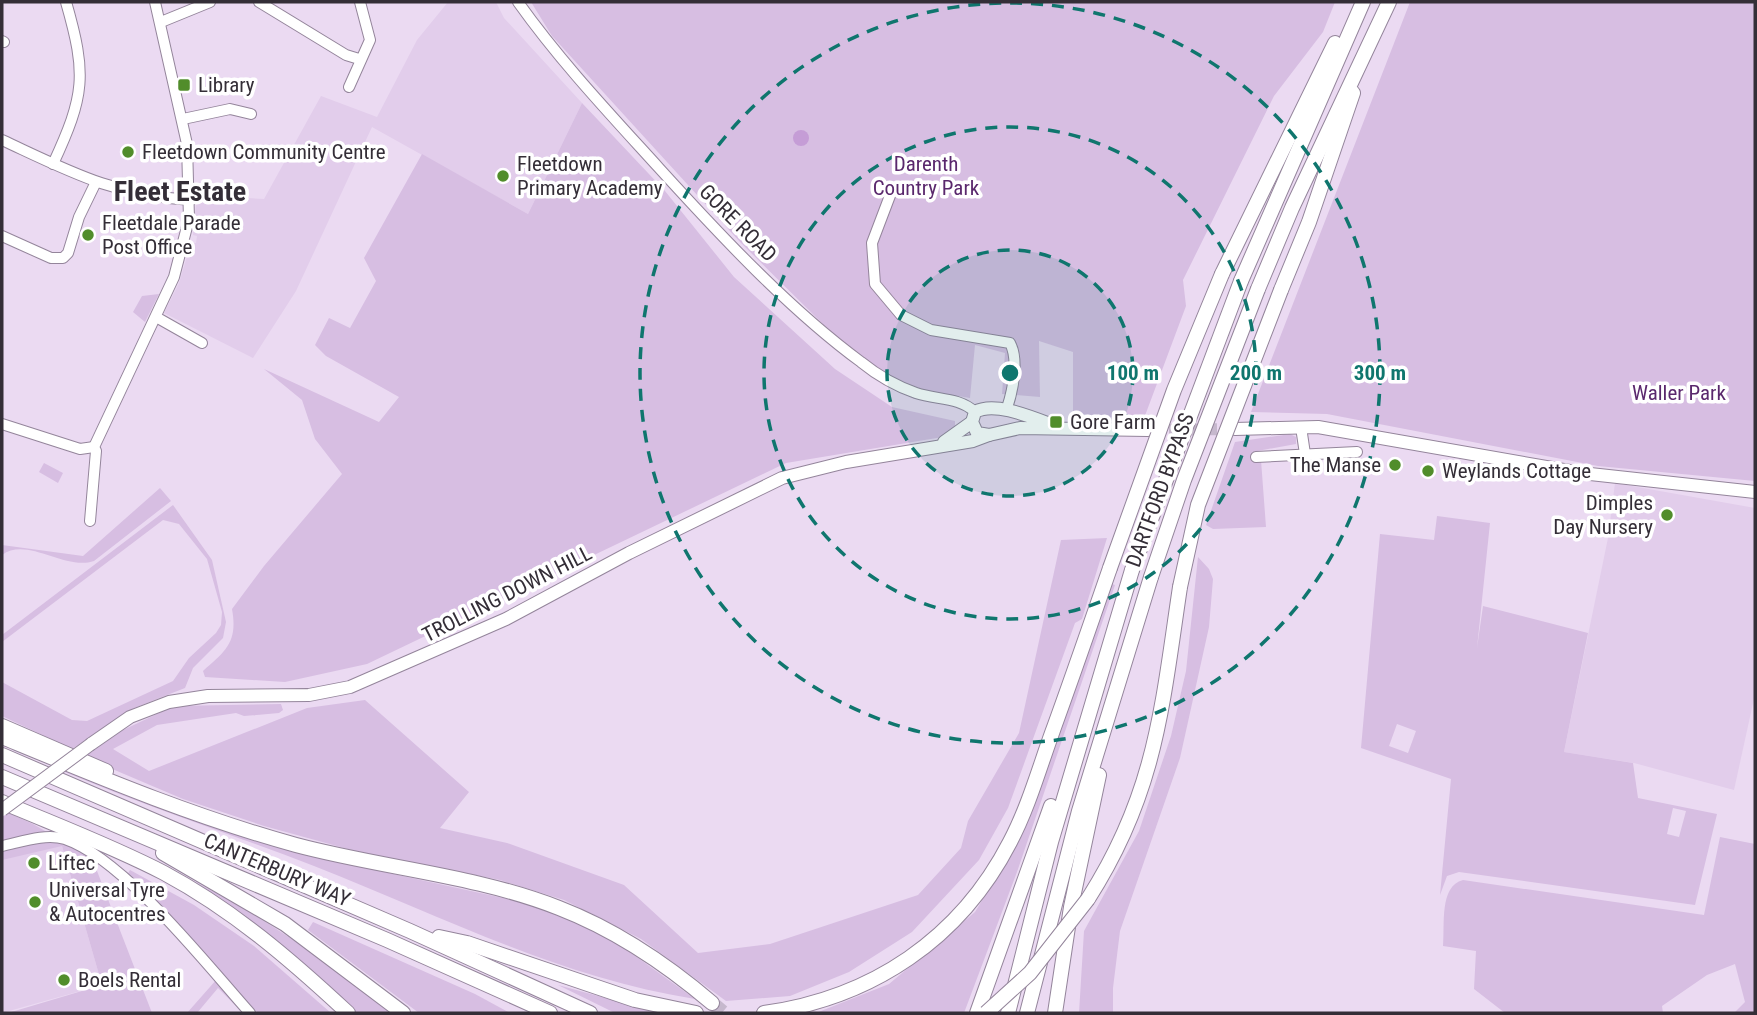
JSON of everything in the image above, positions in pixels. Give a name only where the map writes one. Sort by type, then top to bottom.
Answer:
[{"type":"highway","points":[[765,1013],[815,1003],[869,984],[939,937],[979,893],[1019,822],[1174,390],[1222,274],[1353,2]]},
{"type":"highway","name":"DARTFORD BYPASS","points":[[1008,1013],[1043,872],[1132,570],[1241,281],[1363,2]]},
{"type":"highway","name":"DARTFORD BYPASS","points":[[1027,1013],[1072,836],[1150,577],[1184,480],[1292,208],[1389,2]]},
{"type":"highway","points":[[986,1013],[1030,973],[1088,900],[1124,833],[1151,762],[1165,699],[1180,587],[1191,529],[1204,486],[1343,126],[1366,52]]},
{"type":"highway","points":[[976,1013],[1100,673]]},
{"type":"highway","points":[[1057,1013],[1061,966],[1118,681]]},
{"type":"highway","points":[[2,726],[207,816]]},
{"type":"highway","points":[[2,737],[155,801],[316,850],[498,889],[559,908],[605,928],[640,948],[712,1003]]},
{"type":"highway","name":"CANTERBURY WAY","points":[[2,755],[410,931]]},
{"type":"highway","name":"CANTERBURY WAY","points":[[2,777],[543,1011]]},
{"type":"highway","points":[[2,802],[162,872],[194,890],[261,936],[348,1013]]},
{"type":"highway","points":[[130,832],[285,924],[403,1013]]},
{"type":"highway","points":[[410,931],[467,943],[605,991],[696,1013]]},
{"type":"highway","points":[[410,931],[590,1013]]},
{"type":"main road","points":[[989,435],[977,433],[974,417],[987,408],[1010,410],[1061,428],[1148,430]]},
{"type":"main road","points":[[1010,410],[1012,429]]},
{"type":"main road","name":"TROLLING DOWN HILL","points":[[934,446],[974,417]]},
{"type":"main road","points":[[1235,429],[1301,427],[1340,430],[1581,473],[1755,492]]},
{"type":"main road","name":"TROLLING DOWN HILL","points":[[2,810],[130,717],[169,702],[208,696],[309,695],[358,684],[506,619],[629,553],[782,478],[809,469],[973,441],[1012,429],[1061,428]]},
{"type":"street","points":[[53,164],[72,123],[81,92],[77,41],[66,2]]},
{"type":"street","points":[[90,520],[96,452],[94,447],[156,317],[181,254],[191,200],[183,119],[155,2]]},
{"type":"street","points":[[161,22],[211,2]]},
{"type":"street","points":[[259,2],[353,58],[359,59]]},
{"type":"street","points":[[349,87],[370,39],[360,2]]},
{"type":"street","name":"GORE ROAD","points":[[518,2],[627,133],[722,236],[835,341],[866,367],[896,384],[921,394],[961,402],[974,417]]},
{"type":"street","points":[[183,119],[230,109],[251,114]]},
{"type":"street","points":[[2,140],[95,184],[159,198],[191,200]]},
{"type":"street","points":[[2,236],[51,258],[63,258],[68,253],[79,217],[95,184]]},
{"type":"street","points":[[891,193],[872,243],[875,284],[901,315],[931,330],[1010,343],[1013,351],[1010,410]]},
{"type":"street","points":[[156,317],[202,342]]},
{"type":"street","points":[[2,424],[80,449],[94,447]]},
{"type":"street","points":[[1301,427],[1305,454]]},
{"type":"street","points":[[1256,457],[1357,452]]},
{"type":"street","points":[[2,846],[45,837],[64,839],[112,867],[136,889],[250,1013]]},
{"type":"shaded area","name":"Fleetdown Primary Academy","points":[[448,2],[496,2],[504,18],[582,103],[528,214],[372,127],[296,291],[253,358],[164,313],[179,283],[191,243],[196,243],[197,236],[193,235],[197,195],[264,199],[321,96],[377,117],[417,40]]},
{"type":"shaded area","points":[[801,130],[807,132],[807,144],[801,146],[795,144],[793,138],[795,132]]},
{"type":"shaded area","points":[[1615,483],[1755,508],[1755,694],[1734,790],[1634,763],[1564,752],[1608,538]]},
{"type":"shaded area","points":[[61,843],[102,985],[2,1013],[2,858]]},
{"type":"green space","name":"Darenth Country Park","points":[[531,2],[1335,2],[1323,32],[1274,96],[1183,280],[1186,306],[1143,421],[1073,413],[1073,352],[1039,341],[1040,397],[1002,394],[1005,353],[975,345],[970,398],[927,391],[887,376],[833,334],[740,242],[552,36]]},
{"type":"green space","name":"Waller Park","points":[[1410,2],[1755,2],[1755,481],[1598,466],[1327,414],[1251,412]]},
{"type":"green space","points":[[582,103],[665,191],[734,277],[835,369],[892,407],[955,421],[955,435],[786,463],[367,664],[285,682],[205,677],[203,671],[218,658],[232,638],[232,609],[264,566],[342,474],[315,439],[302,400],[264,369],[379,422],[399,397],[326,356],[315,345],[329,318],[350,328],[376,281],[364,258],[422,154],[528,214]]},
{"type":"green space","points":[[159,294],[145,322],[133,312],[142,296]]},
{"type":"green space","points":[[1290,434],[1296,437],[1296,444],[1252,452],[1253,461],[1261,460],[1266,527],[1213,529],[1206,525],[1235,442]]},
{"type":"green space","points":[[44,463],[63,473],[58,483],[39,472]]},
{"type":"green space","points":[[160,488],[171,501],[94,561],[71,562],[23,549],[2,555],[2,545],[83,556]]},
{"type":"green space","points":[[173,505],[212,560],[226,622],[223,638],[193,668],[185,688],[134,708],[72,749],[2,716],[2,682],[72,720],[87,721],[173,681],[189,658],[216,633],[221,625],[222,612],[207,559],[179,524],[163,520],[2,642],[2,635]]},
{"type":"green space","points":[[1437,516],[1490,523],[1477,648],[1483,606],[1588,633],[1564,752],[1633,763],[1638,798],[1717,814],[1695,905],[1459,872],[1447,876],[1440,895],[1451,779],[1361,748],[1380,534],[1434,540]],"holes":[[[1397,724],[1416,731],[1408,753],[1389,746]],[[1673,808],[1686,811],[1679,837],[1667,834]]]},
{"type":"green space","points":[[1107,538],[1082,619],[1075,623],[1008,808],[979,860],[912,932],[849,972],[790,996],[726,1001],[641,939],[564,900],[500,880],[355,851],[264,826],[183,799],[84,757],[123,730],[174,706],[281,704],[283,710],[279,713],[244,716],[236,713],[157,725],[113,749],[149,771],[307,708],[365,700],[469,792],[440,828],[507,843],[624,885],[698,953],[770,944],[918,895],[961,848],[968,821],[1019,733],[1061,540]]},
{"type":"green space","points":[[1198,557],[1209,569],[1213,579],[1209,627],[1180,758],[1120,931],[1113,988],[1113,1013],[1079,1013],[1084,931],[1139,831],[1171,736],[1186,671]]},
{"type":"green space","points":[[1112,584],[1115,585],[1017,872],[964,1013],[816,1013],[889,984],[975,912],[1013,849]]},
{"type":"green space","points":[[69,769],[311,856],[522,902],[584,925],[616,942],[695,999],[595,976],[501,943],[314,866],[65,772]]},
{"type":"green space","points":[[2,810],[33,824],[92,858],[152,1013],[8,1013],[102,985],[62,846],[2,860]]},
{"type":"green space","points":[[1720,837],[1755,844],[1755,1013],[1734,1013],[1745,1002],[1735,964],[1707,975],[1662,1006],[1663,1013],[1505,1013],[1474,989],[1476,951],[1443,946],[1447,898],[1455,884],[1463,880],[1704,915]]},
{"type":"green space","points":[[130,870],[194,905],[254,946],[331,1013],[258,1013],[127,875]]},
{"type":"green space","points":[[175,872],[233,902],[287,936],[392,1013],[357,1013],[267,933]]},
{"type":"green space","points":[[313,922],[475,994],[510,1013],[419,1013],[308,930]]},
{"type":"green space","points":[[217,979],[248,1013],[243,1013],[218,988],[197,1013],[187,1013]]},
{"type":"green space","points":[[558,985],[660,1013],[615,1013]]},
{"type":"tunnel","points":[[1151,430],[1235,429]]},
{"type":"tunnel","points":[[712,1003],[724,1013]]},
{"type":"place","name":"Library","points":[[184,85]]},
{"type":"place","name":"Fleetdown Community Centre","points":[[128,152]]},
{"type":"place","name":"Fleetdown Primary Academy","points":[[503,176]]},
{"type":"place","name":"Fleetdale Parade Post Office","points":[[88,235]]},
{"type":"place","name":"Gore Farm","points":[[1056,422]]},
{"type":"place","name":"The Manse","points":[[1395,465]]},
{"type":"place","name":"Weylands Cottage","points":[[1428,471]]},
{"type":"place","name":"Dimples Day Nursery","points":[[1667,515]]},
{"type":"place","name":"Liftec","points":[[34,863]]},
{"type":"place","name":"Universal Tyre & Autocentres","points":[[35,902]]},
{"type":"place","name":"Boels Rental","points":[[64,980]]},
{"type":"district","name":"Fleet Estate","points":[[180,191]]}]
